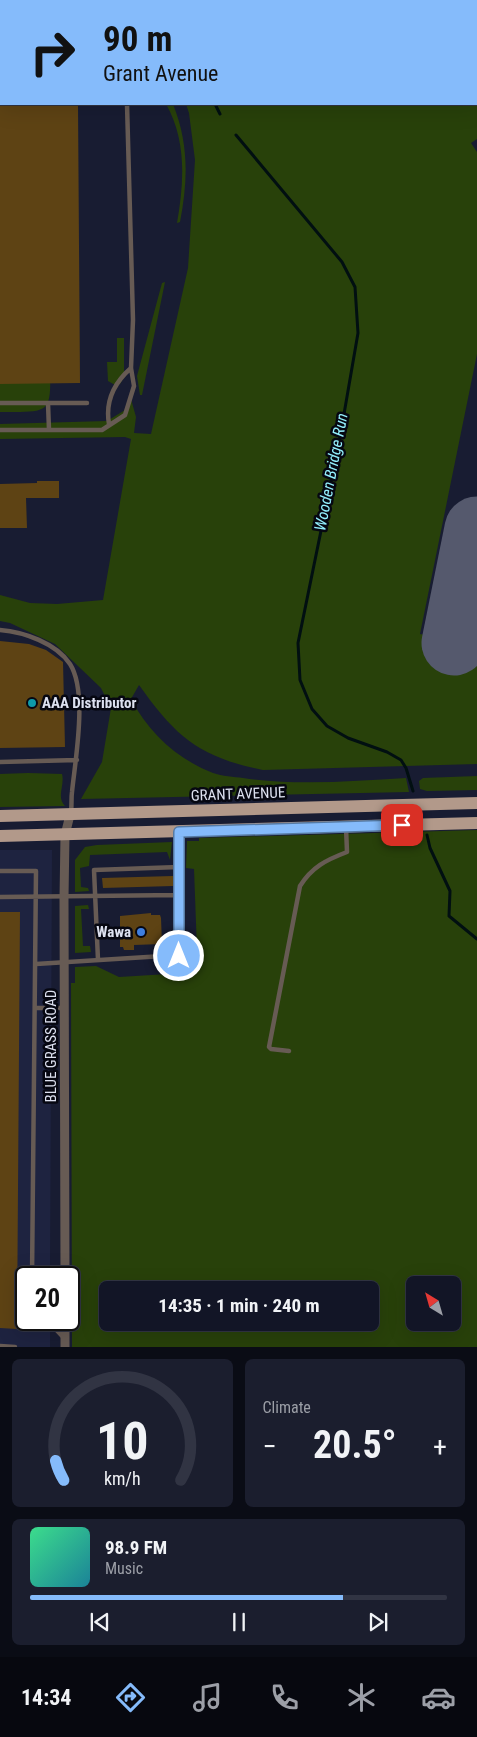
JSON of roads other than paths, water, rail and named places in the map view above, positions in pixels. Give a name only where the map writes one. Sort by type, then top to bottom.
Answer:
[{"type":"main road","name":"GRANT AVENUE","points":[[0,816],[477,803]]},
{"type":"main road","points":[[0,836],[477,823]]},
{"type":"street","name":"BLUE GRASS ROAD","points":[[65,1266],[64,898],[65,835],[70,815]]},
{"type":"lane","points":[[0,430],[102,430],[125,416],[134,386],[131,368],[133,320],[127,105]]},
{"type":"lane","points":[[109,424],[107,410],[117,381],[131,368]]},
{"type":"lane","points":[[0,403],[86,403]]},
{"type":"lane","points":[[48,403],[49,430]]},
{"type":"lane","points":[[0,630],[19,632],[59,651],[71,666],[77,688],[80,721],[70,815]]},
{"type":"lane","points":[[0,762],[77,760]]},
{"type":"lane","points":[[289,1051],[271,1050],[270,1047],[300,886],[308,873],[317,866],[347,852],[346,826]]},
{"type":"lane","points":[[36,964],[179,956],[179,832]]},
{"type":"lane","points":[[98,960],[94,870],[179,867]]},
{"type":"lane","points":[[0,870],[36,871],[32,1266]]},
{"type":"lane","points":[[0,897],[64,898],[179,895]]},
{"type":"lane","points":[[36,1008],[64,1008]]},
{"type":"lane","points":[[56,1331],[65,1343]]},
{"type":"lane","points":[[0,1346],[15,1347]]},
{"type":"waterway","name":"Wooden Bridge Run","points":[[216,105],[220,114]]},
{"type":"waterway","name":"Wooden Bridge Run","points":[[236,135],[342,262],[355,287],[358,333],[339,443],[298,643],[300,680],[312,709],[327,726],[348,738],[387,752],[401,760],[406,768],[413,791]]},
{"type":"waterway","name":"Wooden Bridge Run","points":[[427,835],[430,848],[450,891],[449,916],[477,939]]},
{"type":"place","name":"AAA Distributor","points":[[32,703]]},
{"type":"place","name":"Wawa","points":[[141,932]]}]
